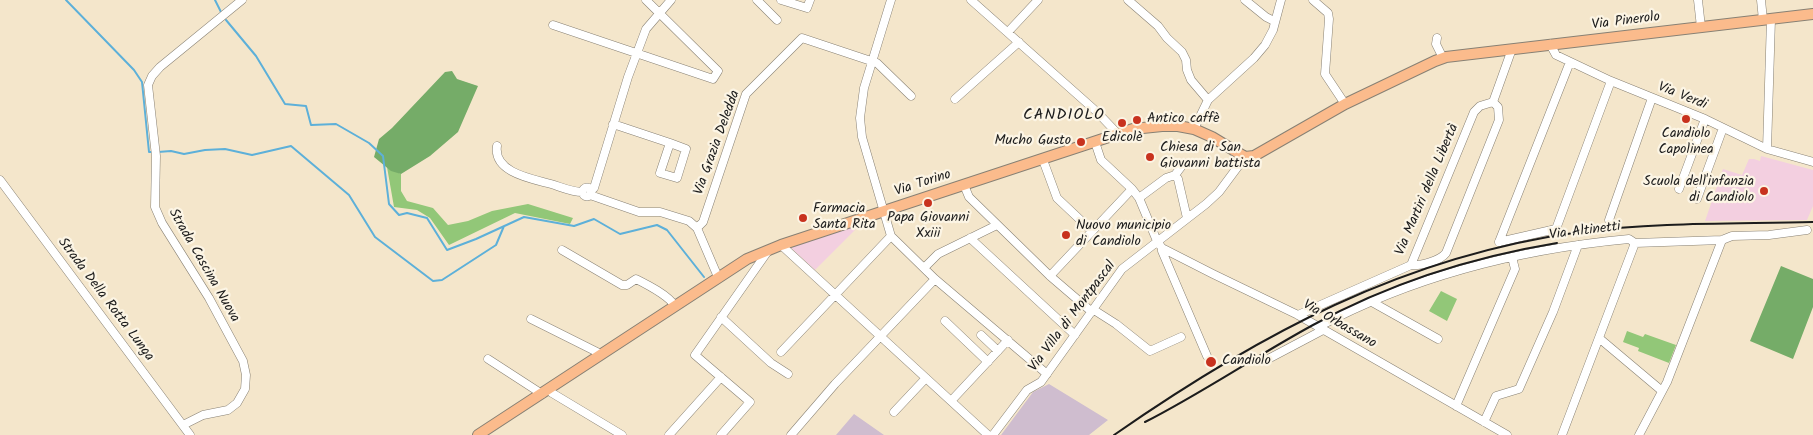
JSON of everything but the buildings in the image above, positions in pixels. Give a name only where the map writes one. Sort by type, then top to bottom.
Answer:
[{"type":"main road","name":"Via Pinerolo","points":[[1245,157],[1258,154],[1345,104],[1443,58],[1512,48],[1813,14]]},
{"type":"main road","name":"Via Torino","points":[[478,435],[746,259],[884,211],[1043,160],[1117,133],[1162,126],[1194,129]]},
{"type":"main road","points":[[1194,129],[1212,137],[1245,157]]},
{"type":"street","name":"Strada Cascina Nuova","points":[[182,425],[203,416],[228,410],[237,403],[245,389],[246,375],[243,361],[155,207],[156,156],[148,86],[152,76],[160,67],[242,0]]},
{"type":"street","points":[[553,26],[713,79],[718,71],[646,0]]},
{"type":"street","points":[[588,191],[596,178],[636,54],[646,29],[671,0]]},
{"type":"street","points":[[757,0],[777,20]]},
{"type":"street","points":[[782,0],[808,8],[810,0]]},
{"type":"street","points":[[891,0],[861,100],[860,126],[891,236],[935,279],[1047,374]]},
{"type":"street","points":[[971,0],[1097,112],[1117,133]]},
{"type":"street","points":[[1008,32],[1038,0]]},
{"type":"street","points":[[1128,0],[1158,26],[1167,38],[1182,52],[1191,80],[1208,100]]},
{"type":"street","points":[[1245,0],[1274,21]]},
{"type":"street","points":[[1194,129],[1208,100],[1254,58],[1265,45],[1272,30],[1281,0]]},
{"type":"street","points":[[1313,0],[1328,13],[1329,19],[1324,74],[1345,104]]},
{"type":"street","points":[[1761,0],[1767,19],[1767,149]]},
{"type":"street","points":[[1697,2],[1701,27]]},
{"type":"street","name":"Via Grazia Deledda","points":[[697,228],[703,222],[746,94],[802,38],[872,60],[911,96]]},
{"type":"street","points":[[1437,38],[1436,44],[1443,58]]},
{"type":"street","points":[[956,99],[1019,42]]},
{"type":"street","name":"Via Verdi","points":[[1550,44],[1556,55],[1611,81],[1705,119],[1767,149],[1813,162]]},
{"type":"street","points":[[1411,265],[1416,266],[1441,258],[1446,253],[1499,120],[1498,107],[1493,102],[1512,48]]},
{"type":"street","points":[[1570,62],[1498,242],[1556,229],[1611,81]]},
{"type":"street","points":[[1609,220],[1652,98]]},
{"type":"street","name":"Via Martiri della Libertà","points":[[1298,315],[1411,265],[1474,112],[1480,106],[1493,102]]},
{"type":"street","points":[[1679,189],[1705,119]]},
{"type":"street","points":[[613,124],[670,143],[686,149],[677,178],[660,173],[670,143]]},
{"type":"street","points":[[1697,199],[1723,128]]},
{"type":"street","points":[[1095,142],[1101,160],[1139,198],[1207,356]]},
{"type":"street","points":[[496,146],[498,157],[512,172],[588,191],[640,212],[660,212],[689,221],[697,228],[718,277]]},
{"type":"street","name":"Via Villa di Montpascal","points":[[993,435],[1027,390],[1041,382],[1122,270],[1160,244],[1187,218],[1206,204],[1218,192],[1245,157]]},
{"type":"street","points":[[1043,160],[1057,198],[1089,228]]},
{"type":"street","points":[[1139,198],[1166,178],[1175,175],[1184,163]]},
{"type":"street","points":[[1175,175],[1178,179],[1187,218]]},
{"type":"street","name":"Strada Della Rotta Lunga","points":[[0,180],[190,435]]},
{"type":"street","points":[[964,185],[969,197],[1050,276],[1093,311],[1116,324],[1150,351],[1181,337]]},
{"type":"street","points":[[1050,276],[1089,228],[1132,189]]},
{"type":"street","points":[[924,268],[938,254],[997,225]]},
{"type":"street","name":"Via Altinetti","points":[[1270,358],[1372,302],[1428,280],[1512,256],[1629,239],[1636,243],[1722,240],[1732,236],[1769,235],[1806,230]]},
{"type":"street","points":[[780,352],[891,236]]},
{"type":"street","points":[[970,238],[1075,335]]},
{"type":"street","points":[[1639,435],[1671,373],[1722,240]]},
{"type":"street","points":[[1562,435],[1636,243]]},
{"type":"street","name":"Via Orbassano","points":[[1160,244],[1213,274],[1298,315],[1507,435]]},
{"type":"street","points":[[1484,422],[1496,396],[1519,389],[1553,312],[1578,245]]},
{"type":"street","points":[[781,246],[988,435]]},
{"type":"street","points":[[562,250],[622,285],[628,285],[636,279],[671,300],[675,306]]},
{"type":"street","points":[[721,435],[750,402],[695,355],[768,251]]},
{"type":"street","points":[[1456,406],[1514,269],[1512,256]]},
{"type":"street","points":[[791,435],[835,384],[935,279]]},
{"type":"street","points":[[1372,302],[1438,339]]},
{"type":"street","points":[[721,317],[771,363],[788,374]]},
{"type":"street","points":[[531,319],[601,354]]},
{"type":"street","points":[[945,322],[988,362]]},
{"type":"street","points":[[981,335],[998,351]]},
{"type":"street","points":[[1599,338],[1662,391]]},
{"type":"street","points":[[951,401],[1008,340]]},
{"type":"street","points":[[488,359],[552,393],[622,435]]},
{"type":"street","points":[[669,435],[721,377]]},
{"type":"street","points":[[894,412],[926,378]]},
{"type":"shaded area","name":"Scuola dell'infanzia di Candiolo","points":[[1761,156],[1813,170],[1813,206],[1807,220],[1705,221],[1723,169],[1742,175],[1749,159],[1760,161]]},
{"type":"shaded area","points":[[861,224],[815,270],[790,247]]},
{"type":"shaded area","points":[[1049,384],[1108,420],[1089,435],[1001,435],[1033,392]]},
{"type":"shaded area","points":[[854,414],[884,435],[836,435]]},
{"type":"green space","points":[[452,71],[457,79],[478,86],[458,132],[430,156],[401,174],[391,171],[374,157],[379,139],[392,128],[445,72]]},
{"type":"green space","points":[[387,167],[401,174],[401,191],[407,201],[433,208],[448,225],[468,221],[492,211],[528,204],[573,218],[570,224],[515,213],[449,245],[430,218],[417,210],[394,207]]},
{"type":"green space","points":[[1781,266],[1813,279],[1813,307],[1793,359],[1750,341]]},
{"type":"green space","points":[[1441,291],[1457,299],[1447,321],[1429,311]]},
{"type":"green space","points":[[1627,331],[1643,337],[1645,334],[1676,345],[1669,363],[1638,351],[1639,348],[1623,342]]},
{"type":"waterway","points":[[66,0],[134,70],[142,82],[149,152],[153,152]]},
{"type":"waterway","points":[[215,0],[221,12]]},
{"type":"waterway","points":[[226,20],[256,56],[285,104],[306,106],[311,125],[336,124],[369,143],[383,156],[389,204],[399,215],[407,213],[427,218],[447,250],[524,217],[574,226],[594,219],[620,234],[657,225],[667,230],[704,277]]},
{"type":"waterway","points":[[158,152],[171,151],[184,154],[225,149],[252,155],[291,146],[349,195],[375,237],[433,281],[442,280],[496,245],[504,226]]},
{"type":"railway","points":[[1114,435],[1223,364],[1278,333],[1335,305],[1393,280],[1453,260],[1515,244],[1580,232],[1638,226],[1813,222]]},
{"type":"railway","points":[[1145,422],[1313,325],[1371,297],[1462,264],[1557,243]]},
{"type":"place","name":"Candiolo Capolinea","points":[[1686,119]]},
{"type":"place","name":"Antico caffè","points":[[1137,120]]},
{"type":"place","name":"Edicolè","points":[[1122,123]]},
{"type":"place","name":"Mucho Gusto","points":[[1081,142]]},
{"type":"place","name":"Chiesa di San Giovanni battista","points":[[1150,157]]},
{"type":"place","name":"Scuola dell'infanzia di Candiolo","points":[[1764,191]]},
{"type":"place","name":"Papa Giovanni Xxiii","points":[[928,203]]},
{"type":"place","name":"Farmacia Santa Rita","points":[[803,218]]},
{"type":"place","name":"Nuovo municipio di Candiolo","points":[[1066,235]]},
{"type":"place","name":"Candiolo","points":[[1211,362]]},
{"type":"district","name":"CANDIOLO","points":[[1064,116]]}]
